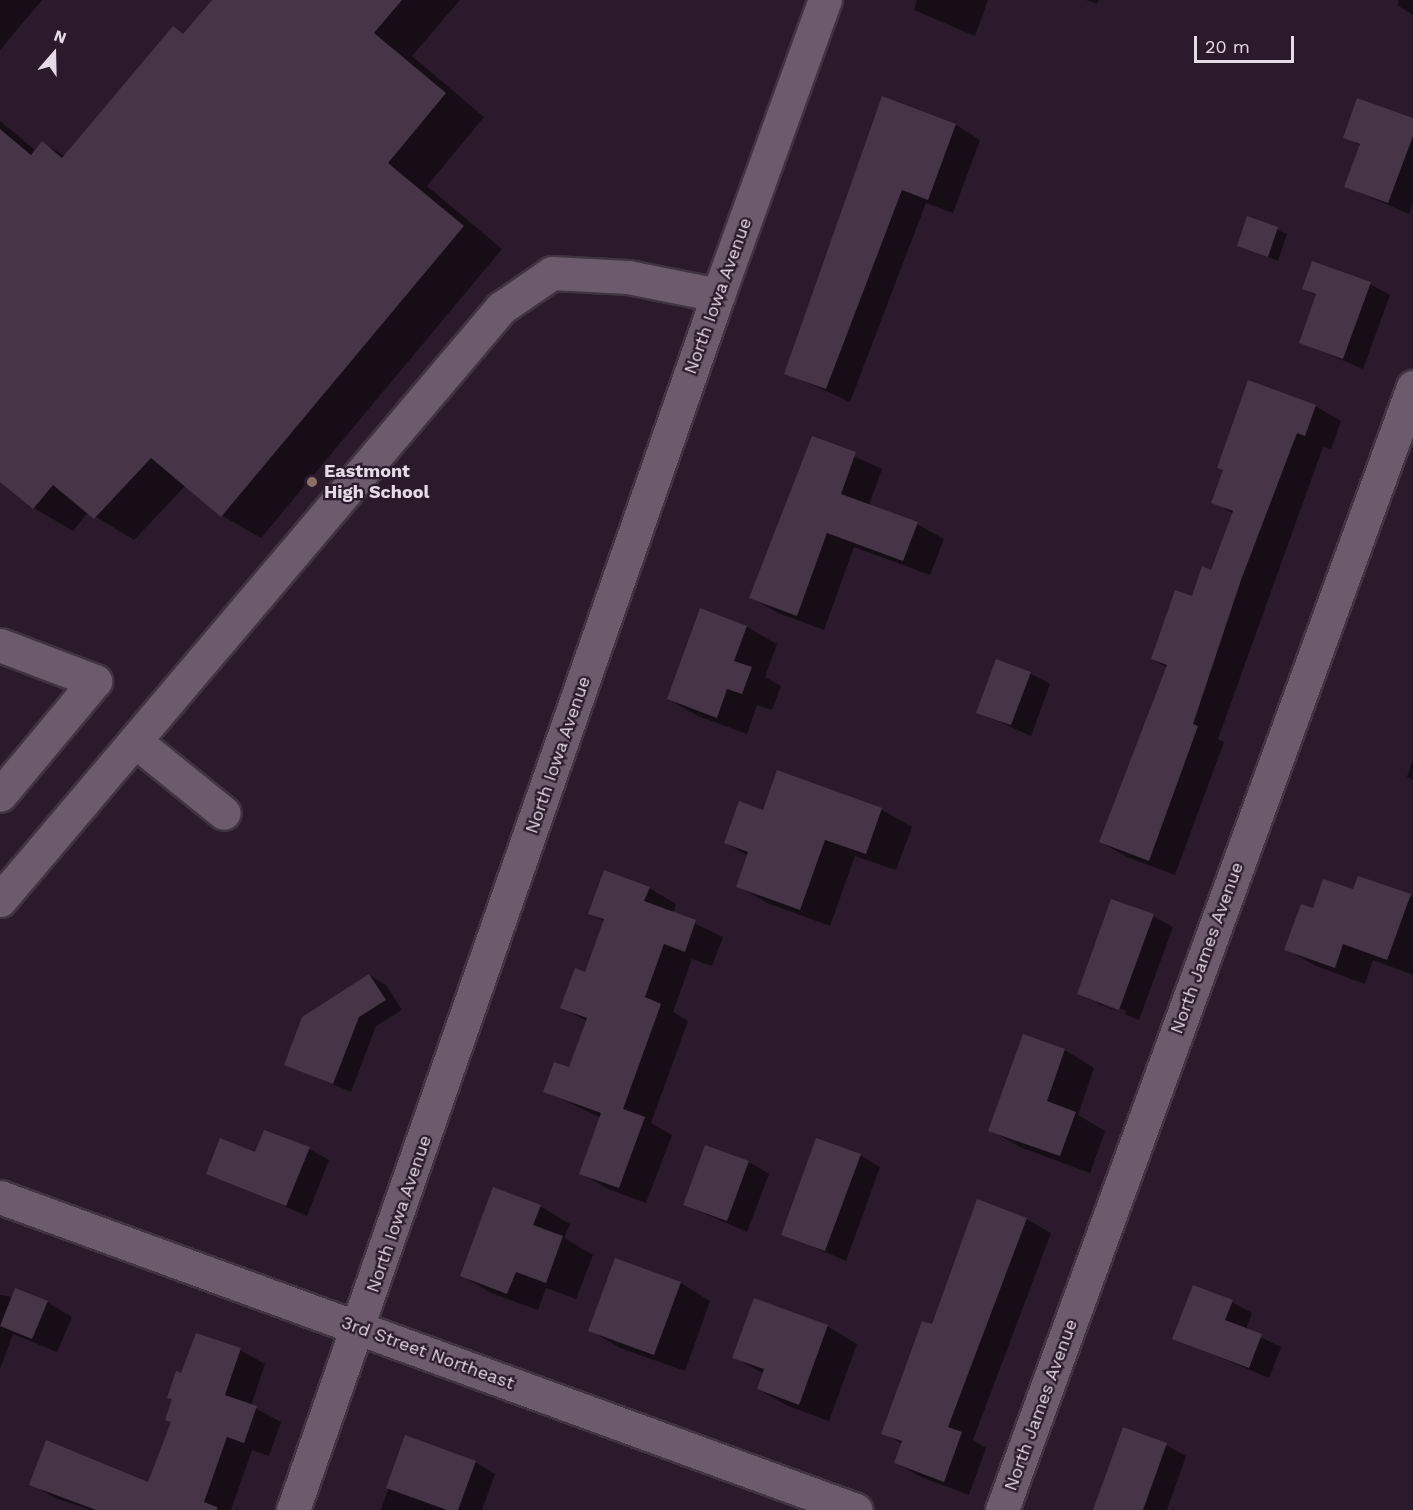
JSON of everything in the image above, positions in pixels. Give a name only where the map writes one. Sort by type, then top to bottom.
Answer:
[{"type":"street","name":"North Iowa Avenue","points":[[293,1510],[360,1328],[718,295],[825,0]]},
{"type":"street","points":[[3,890],[135,741],[501,308],[552,273],[628,277],[718,295]]},
{"type":"street","name":"North James Avenue","points":[[1002,1510],[1413,387]]},
{"type":"street","points":[[0,645],[95,681],[0,795]]},
{"type":"street","points":[[135,741],[224,813]]},
{"type":"street","name":"3rd Street Northeast","points":[[0,1197],[856,1510]]},
{"type":"building","points":[[212,0],[402,0],[374,33],[446,93],[388,163],[464,226],[221,517],[151,458],[94,519],[53,485],[33,509],[0,482],[0,129],[31,155],[42,141],[62,158],[173,26],[183,34]]},
{"type":"building","points":[[882,96],[956,124],[928,200],[902,190],[826,389],[784,374]]},
{"type":"building","points":[[1357,98],[1413,118],[1413,136],[1388,203],[1344,187],[1360,144],[1343,138]]},
{"type":"building","points":[[1247,216],[1278,227],[1268,257],[1237,246]]},
{"type":"building","points":[[1312,261],[1371,282],[1343,359],[1299,343],[1316,294],[1302,289]]},
{"type":"building","points":[[1248,380],[1316,405],[1305,436],[1297,433],[1241,580],[1193,724],[1198,726],[1149,861],[1099,842],[1167,665],[1151,659],[1175,590],[1192,596],[1202,566],[1211,570],[1233,511],[1211,503],[1223,470],[1217,468]]},
{"type":"building","points":[[812,436],[856,452],[841,494],[918,522],[903,561],[827,533],[797,616],[749,598]]},
{"type":"building","points":[[700,608],[747,626],[734,661],[752,667],[742,694],[727,689],[717,718],[667,699]]},
{"type":"building","points":[[996,659],[1031,672],[1011,725],[976,713]]},
{"type":"building","points":[[777,770],[882,808],[866,854],[825,840],[800,910],[736,887],[748,852],[724,843],[739,801],[763,810]]},
{"type":"building","points":[[604,870],[650,887],[644,901],[696,920],[685,952],[664,944],[645,997],[661,1004],[623,1109],[645,1117],[619,1188],[579,1174],[601,1113],[543,1092],[554,1062],[569,1067],[587,1018],[560,1008],[575,968],[585,972],[604,919],[588,914]]},
{"type":"building","points":[[1358,876],[1411,894],[1387,960],[1343,944],[1335,968],[1284,950],[1301,904],[1313,908],[1323,879],[1353,889]]},
{"type":"building","points":[[1111,899],[1154,914],[1119,1010],[1077,994]]},
{"type":"building","points":[[369,974],[386,1000],[359,1017],[333,1084],[284,1065],[302,1017]]},
{"type":"building","points":[[1023,1034],[1065,1049],[1047,1101],[1076,1112],[1060,1156],[988,1131]]},
{"type":"building","points":[[264,1130],[310,1147],[286,1206],[206,1174],[220,1138],[255,1152]]},
{"type":"building","points":[[816,1138],[861,1154],[825,1251],[781,1235]]},
{"type":"building","points":[[705,1145],[749,1161],[727,1221],[683,1205]]},
{"type":"building","points":[[493,1187],[541,1205],[533,1225],[563,1236],[546,1283],[516,1272],[507,1294],[460,1276]]},
{"type":"building","points":[[977,1199],[1027,1218],[948,1427],[962,1432],[944,1482],[894,1463],[902,1441],[881,1434],[922,1321],[932,1324]]},
{"type":"building","points":[[615,1258],[681,1282],[654,1355],[588,1331]]},
{"type":"building","points":[[1193,1285],[1233,1300],[1225,1320],[1262,1334],[1249,1368],[1172,1339]]},
{"type":"building","points":[[15,1288],[48,1301],[32,1339],[0,1326]]},
{"type":"building","points":[[754,1298],[828,1325],[799,1405],[757,1389],[764,1369],[732,1358]]},
{"type":"building","points":[[196,1333],[241,1348],[225,1395],[257,1406],[244,1443],[227,1437],[204,1502],[217,1507],[217,1510],[96,1510],[29,1485],[46,1440],[148,1482],[171,1422],[165,1420],[172,1399],[167,1398],[176,1371],[181,1373]]},
{"type":"building","points":[[1123,1427],[1167,1443],[1143,1510],[1093,1510]]},
{"type":"building","points":[[405,1435],[476,1461],[458,1510],[447,1510],[386,1488]]},
{"type":"place","name":"Eastmont High School","points":[[312,482]]}]
